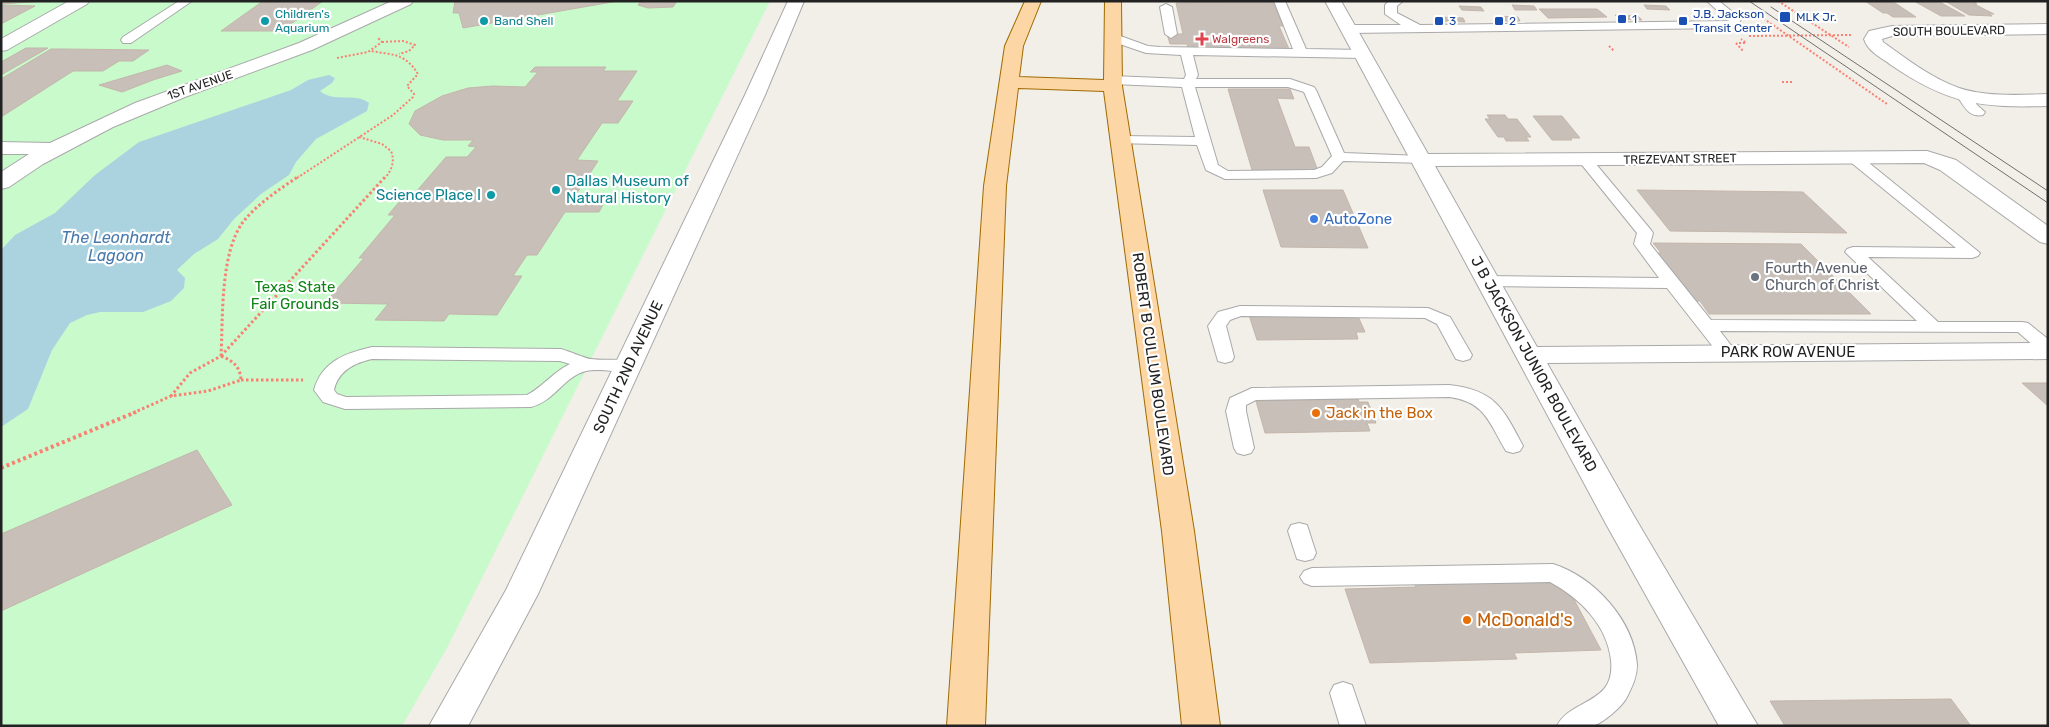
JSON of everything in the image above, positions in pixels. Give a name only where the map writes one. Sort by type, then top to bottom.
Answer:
[{"type":"main road","points":[[966,726],[995,186],[1014,46],[1033,1]]},
{"type":"main road","name":"ROBERT B CULLUM BOULEVARD","points":[[1113,1],[1113,83],[1178,531],[1201,726]]},
{"type":"main road","points":[[1008,82],[1113,83]]},
{"type":"street","points":[[5,42],[81,1]]},
{"type":"street","name":"1ST AVENUE","points":[[1,182],[54,148],[118,116],[311,44],[405,1]]},
{"type":"street","name":"SOUTH 2ND AVENUE","points":[[448,726],[521,594],[755,95],[796,1]]},
{"type":"street","name":"J B JACKSON JUNIOR BOULEVARD","points":[[1333,1],[1622,524],[1739,726]]},
{"type":"street","name":"SOUTH BOULEVARD","points":[[1964,96],[1938,86],[1875,45],[1873,40],[1875,35],[1881,32],[1892,31],[2048,29]]},
{"type":"street","points":[[1964,96],[2003,101],[2048,100]]},
{"type":"street","points":[[1,148],[45,148]]},
{"type":"street","name":"TREZEVANT STREET","points":[[1422,160],[1918,156],[1939,160],[1948,164],[2048,237]]},
{"type":"street","name":"PARK ROW AVENUE","points":[[1528,355],[2048,349]]},
{"type":"lane","points":[[127,40],[187,1]]},
{"type":"lane","points":[[1279,1],[1301,53]]},
{"type":"lane","points":[[1398,1],[1391,5],[1391,14],[1400,21],[1424,29]]},
{"type":"lane","points":[[1349,29],[1726,25],[1734,22],[1734,19],[1712,1]]},
{"type":"lane","points":[[1166,7],[1176,46],[1192,75],[1188,82],[1211,168],[1226,175],[1316,174],[1327,170],[1339,158],[1422,160]]},
{"type":"lane","points":[[1112,37],[1146,50],[1160,52],[1176,46],[1301,53],[1363,54]]},
{"type":"lane","points":[[1113,83],[1290,83],[1308,90],[1339,158]]},
{"type":"lane","points":[[1964,96],[1972,108],[1978,112]]},
{"type":"lane","points":[[1120,140],[1204,141]]},
{"type":"lane","points":[[1853,157],[1972,253],[1854,252],[1933,327]]},
{"type":"lane","points":[[1585,160],[1645,233],[1642,244],[1728,353]]},
{"type":"lane","points":[[1488,281],[1672,283]]},
{"type":"lane","points":[[1225,357],[1217,326],[1224,316],[1240,311],[1428,312],[1444,321],[1463,355]]},
{"type":"lane","points":[[1706,325],[2022,327],[2048,349]]},
{"type":"lane","points":[[584,365],[575,359],[561,355],[372,353],[358,355],[333,370],[326,380],[324,390],[330,398],[344,402],[531,401],[544,394],[564,374],[584,365],[629,366]]},
{"type":"lane","points":[[1244,448],[1236,411],[1237,402],[1252,394],[1449,391],[1466,392],[1478,397],[1495,412],[1513,446]]},
{"type":"lane","points":[[1299,530],[1304,553]]},
{"type":"lane","points":[[1312,577],[1553,573],[1578,587],[1602,611],[1622,646],[1625,673],[1614,696],[1570,726]]},
{"type":"lane","points":[[1343,693],[1353,726]]},
{"type":"path","points":[[1754,12],[1887,104]]},
{"type":"path","points":[[1787,35],[1850,34],[1860,40],[1873,40]]},
{"type":"path","points":[[371,51],[399,54],[408,51],[414,44],[410,41],[399,40],[382,42]]},
{"type":"path","points":[[1736,43],[1743,50]]},
{"type":"path","points":[[1610,47],[1614,51]]},
{"type":"path","points":[[221,356],[227,259],[234,239],[244,222],[262,204],[292,181],[393,115],[413,97],[414,94],[407,86],[418,74],[399,54]]},
{"type":"path","points":[[1782,82],[1794,82]]},
{"type":"path","points":[[171,396],[190,373],[221,356],[390,172],[394,162],[394,154],[389,148],[359,137]]},
{"type":"path","points":[[221,356],[238,365],[241,372],[241,380]]},
{"type":"path","points":[[1,468],[105,426],[171,396],[208,391],[241,380],[326,380]]},
{"type":"green space","name":"Texas State Fair Grounds","points":[[1,1],[770,1],[447,648],[402,726],[1,726]]},
{"type":"water","name":"The Leonhardt Lagoon","points":[[329,75],[335,78],[332,83],[320,91],[325,95],[363,100],[369,103],[367,111],[316,139],[296,162],[289,175],[261,194],[234,219],[218,239],[194,254],[177,270],[185,278],[184,288],[171,301],[143,312],[100,312],[87,315],[70,323],[52,350],[28,409],[1,427],[1,250],[15,235],[55,213],[95,175],[139,142],[291,90],[308,80]]},
{"type":"building","points":[[1,1],[44,1],[1,4]]},
{"type":"building","name":"Children's Aquarium","points":[[263,1],[323,1],[281,31],[221,31]]},
{"type":"building","name":"Band Shell","points":[[455,1],[618,1],[463,28],[459,13],[453,13]]},
{"type":"building","points":[[641,1],[677,1],[673,7],[648,8],[638,5]]},
{"type":"building","points":[[1865,1],[1892,1],[1916,17],[1893,17]]},
{"type":"building","points":[[1914,1],[1938,1],[1965,16],[1941,16]]},
{"type":"building","points":[[1945,1],[1973,1],[1977,4],[1974,4],[1994,14],[1989,14],[1992,16],[1969,15]]},
{"type":"building","name":"Walgreens","points":[[1273,2],[1283,26],[1279,26],[1289,49],[1188,49],[1187,44],[1170,44],[1167,34],[1183,34],[1176,3]]},
{"type":"building","points":[[1,5],[35,6],[1,24]]},
{"type":"building","points":[[1512,5],[1534,6],[1537,10],[1515,10]]},
{"type":"building","points":[[1644,5],[1666,6],[1670,10],[1647,9]]},
{"type":"building","points":[[1459,6],[1481,7],[1484,11],[1462,10]]},
{"type":"building","points":[[1539,9],[1597,9],[1607,17],[1548,18]]},
{"type":"building","points":[[1615,15],[1638,16],[1642,20],[1619,19]]},
{"type":"building","points":[[1495,16],[1518,17],[1520,21],[1498,21]]},
{"type":"building","points":[[1440,17],[1463,18],[1465,22],[1443,21]]},
{"type":"building","points":[[26,48],[48,48],[1,75],[1,62]]},
{"type":"building","points":[[51,49],[149,50],[133,61],[119,61],[103,71],[73,71],[1,117],[1,79]]},
{"type":"building","points":[[167,65],[182,71],[122,92],[99,85]]},
{"type":"building","name":"Science Place I","points":[[535,67],[606,67],[603,71],[637,71],[617,101],[633,101],[618,123],[602,123],[577,160],[598,161],[575,196],[608,196],[599,212],[565,212],[537,255],[527,255],[513,276],[522,276],[497,315],[449,314],[444,321],[375,320],[388,304],[325,303],[364,258],[359,258],[395,215],[388,215],[407,193],[415,193],[446,157],[467,157],[476,147],[468,146],[473,140],[443,140],[420,135],[409,124],[415,111],[442,96],[468,88],[493,86],[525,87],[538,72],[530,72]]},
{"type":"building","points":[[1228,89],[1290,89],[1294,99],[1277,98],[1295,147],[1309,147],[1318,171],[1252,170]]},
{"type":"building","points":[[1487,115],[1505,115],[1508,119],[1517,119],[1531,137],[1526,137],[1529,141],[1506,141],[1504,137],[1498,137],[1485,119],[1490,119]]},
{"type":"building","points":[[1533,116],[1562,116],[1580,138],[1552,140]]},
{"type":"building","name":"AutoZone","points":[[1263,190],[1343,190],[1368,248],[1281,247]]},
{"type":"building","points":[[1637,190],[1803,192],[1847,233],[1670,231]]},
{"type":"building","name":"Fourth Avenue Church of Christ","points":[[1653,243],[1801,244],[1871,314],[1709,314],[1700,301],[1695,301],[1656,253],[1661,253]]},
{"type":"building","points":[[1357,314],[1365,332],[1356,332],[1358,339],[1257,340],[1249,315]]},
{"type":"building","points":[[2022,383],[2048,383],[2048,406]]},
{"type":"building","name":"Jack in the Box","points":[[1358,399],[1359,402],[1368,402],[1376,423],[1367,423],[1370,431],[1265,433],[1256,401]]},
{"type":"building","points":[[197,450],[232,505],[1,611],[1,534]]},
{"type":"building","points":[[1412,578],[1563,579],[1601,650],[1514,653],[1517,659],[1370,663],[1345,589],[1416,587]]},
{"type":"building","points":[[1951,699],[1971,726],[1785,726],[1770,701]]},
{"type":"tram line","points":[[1749,1],[2048,203]]},
{"type":"tram line","points":[[1771,7],[2048,191]]},
{"type":"place","name":"MLK Jr.","points":[[1785,17]]},
{"type":"place","name":"1","points":[[1622,19]]},
{"type":"place","name":"Children's Aquarium","points":[[265,21]]},
{"type":"place","name":"Band Shell","points":[[484,21]]},
{"type":"place","name":"3","points":[[1439,21]]},
{"type":"place","name":"2","points":[[1499,21]]},
{"type":"place","name":"J.B. Jackson Transit Center","points":[[1683,21]]},
{"type":"place","name":"Walgreens","points":[[1202,39]]},
{"type":"place","name":"Dallas Museum of Natural History","points":[[556,190]]},
{"type":"place","name":"Science Place I","points":[[491,195]]},
{"type":"place","name":"AutoZone","points":[[1314,219]]},
{"type":"place","name":"Fourth Avenue Church of Christ","points":[[1755,277]]},
{"type":"place","name":"Jack in the Box","points":[[1316,413]]},
{"type":"place","name":"McDonald's","points":[[1467,620]]}]
